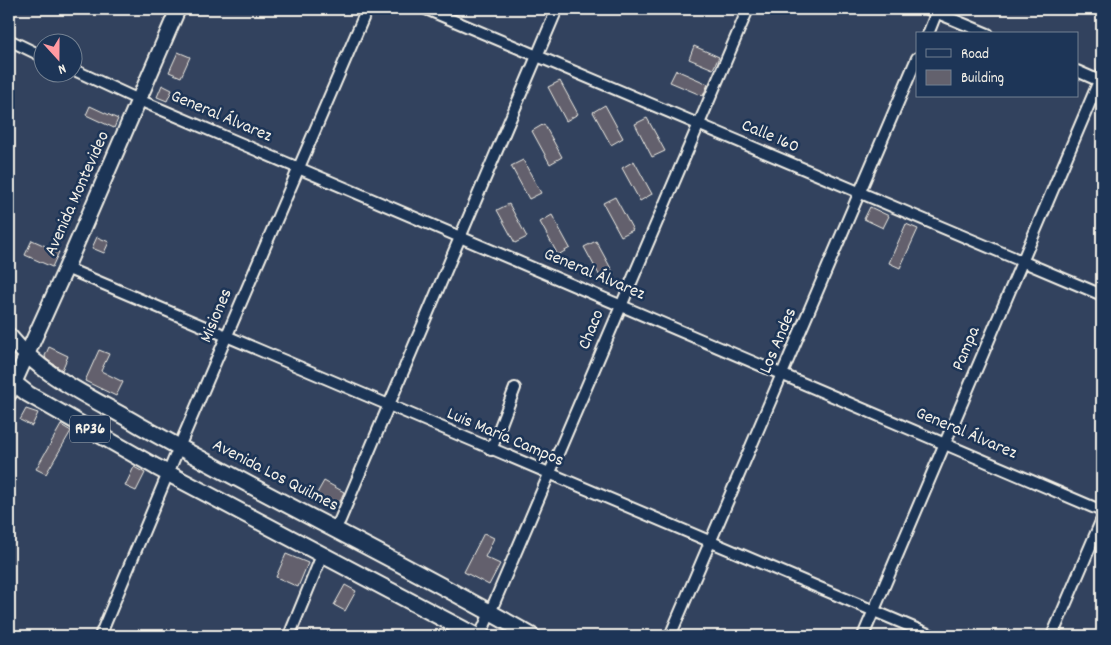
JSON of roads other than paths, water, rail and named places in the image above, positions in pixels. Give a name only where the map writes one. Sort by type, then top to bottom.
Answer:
[{"type":"main road","name":"Avenida Los Quilmes","points":[[9,336],[26,355],[51,374],[179,447],[334,528],[532,636]]},
{"type":"main road","name":"RP36","points":[[10,385],[169,473],[478,636]]},
{"type":"street","name":"Avenida Montevideo","points":[[10,385],[66,268],[178,9]]},
{"type":"street","name":"Misiones","points":[[100,636],[298,167],[367,9]]},
{"type":"street","name":"Calle 160","points":[[426,9],[1102,296]]},
{"type":"street","points":[[334,528],[340,520],[557,9]]},
{"type":"street","name":"Chaco","points":[[478,636],[550,475],[620,304],[748,9]]},
{"type":"street","points":[[928,32],[934,10],[984,32]]},
{"type":"street","points":[[9,40],[32,51]]},
{"type":"street","name":"Los Andes","points":[[670,636],[711,544],[782,372],[916,60]]},
{"type":"street","points":[[1078,71],[1101,79]]},
{"type":"street","name":"General Álvarez","points":[[82,74],[1102,510]]},
{"type":"street","name":"Pampa","points":[[863,636],[1101,79]]},
{"type":"street","name":"Luis María Campos","points":[[66,268],[711,544],[933,636]]},
{"type":"street","points":[[491,450],[514,388]]},
{"type":"street","points":[[1052,636],[1102,519]]},
{"type":"street","points":[[289,636],[323,553]]}]
